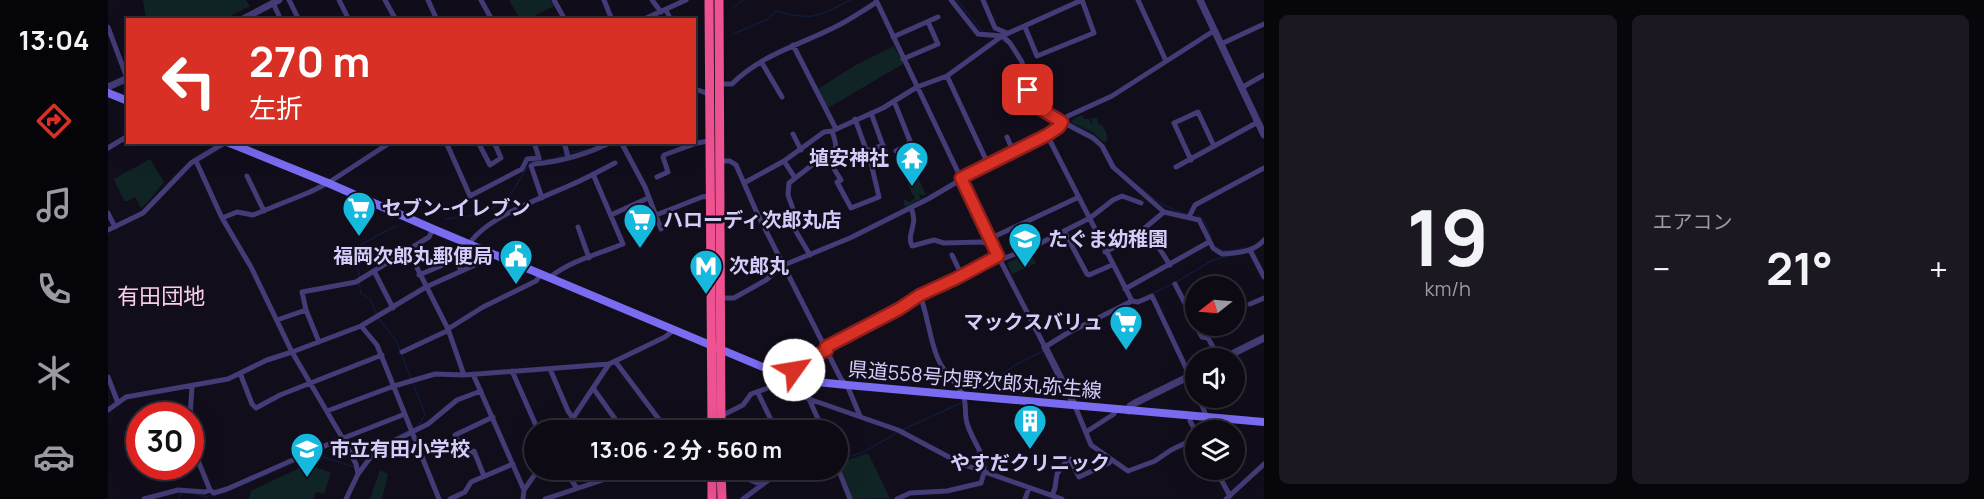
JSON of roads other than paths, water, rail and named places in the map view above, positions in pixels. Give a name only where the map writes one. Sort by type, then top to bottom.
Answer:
[{"type":"highway","points":[[709,0],[711,420]]},
{"type":"highway","points":[[719,0],[721,420]]},
{"type":"highway","points":[[712,480],[712,499]]},
{"type":"highway","points":[[721,480],[722,499]]},
{"type":"main road","points":[[108,93],[126,100]]},
{"type":"main road","name":"県道558号内野次郎丸弥生線","points":[[232,144],[786,375],[847,385],[1264,422]]},
{"type":"street","points":[[289,0],[297,18]]},
{"type":"street","points":[[339,0],[348,18]]},
{"type":"street","points":[[385,0],[395,18]]},
{"type":"street","points":[[428,0],[436,18]]},
{"type":"street","points":[[481,0],[491,18]]},
{"type":"street","points":[[554,0],[564,18]]},
{"type":"street","points":[[604,0],[611,18]]},
{"type":"street","points":[[652,0],[669,18]]},
{"type":"street","points":[[647,18],[686,0]]},
{"type":"street","points":[[951,0],[978,34],[1005,35]]},
{"type":"street","points":[[983,0],[995,28],[1005,35],[1022,62],[1031,101],[1048,115],[1093,138],[1102,146],[1113,167],[1164,212],[1199,220],[1213,248],[1222,254],[1250,250],[1256,248],[1264,240]]},
{"type":"street","points":[[1064,0],[1068,7]]},
{"type":"street","points":[[744,183],[784,161],[824,132],[834,130],[871,113],[917,87],[947,76],[1005,35],[1082,0],[1094,33],[1037,56],[1025,27]]},
{"type":"street","points":[[1138,0],[1166,61]]},
{"type":"street","points":[[1200,0],[1264,135]]},
{"type":"street","points":[[245,18],[276,1],[281,18]]},
{"type":"street","points":[[720,84],[732,84],[793,45],[832,28],[876,1],[989,239],[1075,406],[1091,445],[1128,471],[1155,461],[1185,443]]},
{"type":"street","points":[[893,37],[938,17]]},
{"type":"street","points":[[903,59],[938,44],[928,21]]},
{"type":"street","points":[[1221,44],[1264,24]]},
{"type":"street","points":[[108,27],[126,75]]},
{"type":"street","points":[[721,298],[734,298],[766,280],[784,265],[911,208],[1012,151],[1047,135],[1068,117],[1112,96],[1215,30]]},
{"type":"street","points":[[793,45],[834,130],[837,147],[835,151],[789,183],[788,195],[794,212],[788,218],[810,255]]},
{"type":"street","points":[[762,63],[782,97]]},
{"type":"street","points":[[1241,88],[1264,75]]},
{"type":"street","points":[[947,76],[988,164]]},
{"type":"street","points":[[108,87],[126,78]]},
{"type":"street","points":[[696,89],[709,94]]},
{"type":"street","points":[[894,101],[910,141],[896,151]]},
{"type":"street","points":[[1191,160],[1174,123],[1198,112],[1214,146]]},
{"type":"street","points":[[867,151],[884,148],[871,113]]},
{"type":"street","points":[[1176,167],[1264,115]]},
{"type":"street","points":[[826,156],[841,180],[837,182],[851,208],[879,197],[867,151],[855,119]]},
{"type":"street","points":[[793,134],[801,150]]},
{"type":"street","points":[[1047,135],[1125,290],[1135,302]]},
{"type":"street","points":[[108,148],[126,137]]},
{"type":"street","points":[[1007,137],[1012,151]]},
{"type":"street","points":[[696,143],[709,141]]},
{"type":"street","points":[[108,230],[143,213],[174,179],[196,161],[224,144]]},
{"type":"street","points":[[447,144],[470,196],[522,168],[527,159],[539,158],[535,144]]},
{"type":"street","points":[[479,144],[490,165],[501,158],[495,144]]},
{"type":"street","points":[[564,144],[567,154]]},
{"type":"street","points":[[542,198],[531,166],[556,162],[567,154],[595,151],[607,144]]},
{"type":"street","points":[[622,144],[661,229]]},
{"type":"street","points":[[657,177],[668,172],[664,155],[694,144]]},
{"type":"street","points":[[222,218],[237,212],[253,215],[328,183],[384,145]]},
{"type":"street","points":[[196,161],[222,218],[251,267],[292,352],[343,439],[357,470]]},
{"type":"street","points":[[721,161],[730,161],[736,165],[784,265],[847,385],[860,416]]},
{"type":"street","points":[[784,161],[795,178]]},
{"type":"street","points":[[470,243],[476,235],[508,214],[615,163]]},
{"type":"street","points":[[1189,217],[1195,204],[1264,168]]},
{"type":"street","points":[[549,278],[558,270],[623,244],[593,174]]},
{"type":"street","points":[[247,176],[264,211]]},
{"type":"street","points":[[656,215],[709,196]]},
{"type":"street","points":[[723,415],[743,405],[751,394],[771,387],[795,366],[899,309],[920,295],[999,258],[1035,246],[1090,218],[1122,196],[1137,204]]},
{"type":"street","points":[[989,239],[1079,197]]},
{"type":"street","points":[[611,215],[648,198]]},
{"type":"street","points":[[911,208],[915,220],[909,240],[912,246],[934,240],[944,243],[982,242],[993,245]]},
{"type":"street","points":[[1105,252],[1134,237],[1164,212]]},
{"type":"street","points":[[108,213],[115,227]]},
{"type":"street","points":[[578,227],[589,258]]},
{"type":"street","points":[[320,342],[306,310],[302,292],[356,282],[429,237],[433,229]]},
{"type":"street","points":[[1064,231],[1087,274],[1112,265]]},
{"type":"street","points":[[1125,290],[1209,242]]},
{"type":"street","points":[[1159,248],[1170,265]]},
{"type":"street","points":[[408,250],[448,330],[464,375]]},
{"type":"street","points":[[1250,250],[1264,277]]},
{"type":"street","points":[[108,410],[126,397],[228,379],[267,360],[361,326],[426,287],[484,261],[488,252]]},
{"type":"street","points":[[952,255],[962,276]]},
{"type":"street","points":[[419,275],[455,260],[461,271]]},
{"type":"street","points":[[374,271],[393,308]]},
{"type":"street","points":[[402,352],[448,330],[483,307],[536,281],[541,274]]},
{"type":"street","points":[[1175,284],[1185,304]]},
{"type":"street","points":[[897,499],[910,493],[947,491],[981,483],[985,472],[982,454],[967,423],[964,396],[940,363],[920,295]]},
{"type":"street","points":[[1046,349],[1066,334],[1152,296],[1185,361]]},
{"type":"street","points":[[1250,304],[1264,298]]},
{"type":"street","points":[[277,320],[306,310]]},
{"type":"street","points":[[361,326],[377,345],[439,499]]},
{"type":"street","points":[[327,411],[394,386],[435,374],[464,375],[612,363],[665,337],[674,330]]},
{"type":"street","points":[[1202,336],[1209,338],[1214,348]]},
{"type":"street","points":[[1244,348],[1264,338]]},
{"type":"street","points":[[240,373],[252,404],[256,408],[280,395],[381,355]]},
{"type":"street","points":[[573,419],[612,363]]},
{"type":"street","points":[[612,363],[659,420]]},
{"type":"street","points":[[550,369],[573,419]]},
{"type":"street","points":[[512,371],[534,420]]},
{"type":"street","points":[[473,374],[524,490],[524,499]]},
{"type":"street","points":[[108,376],[118,403]]},
{"type":"street","points":[[800,378],[798,388],[801,395],[809,399],[900,431],[963,464],[1062,499]]},
{"type":"street","points":[[1130,411],[1130,406],[1135,403],[1185,378]]},
{"type":"street","points":[[191,402],[192,387]]},
{"type":"street","points":[[593,388],[616,420]]},
{"type":"street","points":[[346,499],[357,470],[376,450],[411,430],[428,424],[457,400],[481,390]]},
{"type":"street","points":[[758,393],[771,420]]},
{"type":"street","points":[[809,399],[818,420]]},
{"type":"street","points":[[1203,408],[1207,418]]},
{"type":"street","points":[[1086,432],[1114,414],[1116,410]]},
{"type":"street","points":[[144,499],[178,490],[206,492],[213,495],[336,441],[405,414]]},
{"type":"street","points":[[484,476],[474,451],[464,456],[455,435],[493,417]]},
{"type":"street","points":[[1052,496],[1057,474],[1067,460],[1070,459],[1079,477],[1112,460]]},
{"type":"street","points":[[450,499],[465,492],[471,482],[513,464]]},
{"type":"street","points":[[1220,480],[1228,498],[1263,467]]},
{"type":"street","points":[[204,474],[213,495]]},
{"type":"street","points":[[524,490],[531,480]]},
{"type":"street","points":[[571,480],[577,488]]},
{"type":"street","points":[[545,499],[602,480]]},
{"type":"street","points":[[750,480],[762,485]]},
{"type":"street","points":[[743,499],[769,480]]},
{"type":"street","points":[[843,480],[850,499]]},
{"type":"street","points":[[1025,499],[1029,488]]},
{"type":"street","points":[[570,491],[573,499]]},
{"type":"waterway","points":[[733,8],[743,0]]},
{"type":"waterway","points":[[733,34],[768,19],[776,11],[798,16],[814,16],[850,0]]},
{"type":"waterway","points":[[957,0],[983,32]]},
{"type":"waterway","points":[[1047,111],[1056,116]]},
{"type":"waterway","points":[[1070,123],[1098,139],[1115,165]]},
{"type":"waterway","points":[[570,152],[586,150]]},
{"type":"waterway","points":[[556,158],[565,154]]},
{"type":"waterway","points":[[539,160],[552,159]]},
{"type":"waterway","points":[[446,219],[482,214],[507,200],[531,161]]},
{"type":"waterway","points":[[1123,173],[1161,203],[1187,214]]},
{"type":"waterway","points":[[1197,215],[1204,220],[1211,238]]},
{"type":"waterway","points":[[359,279],[359,272],[350,250],[396,226]]},
{"type":"waterway","points":[[1219,249],[1225,251],[1246,248]]},
{"type":"waterway","points":[[1176,282],[1213,260],[1228,256]]},
{"type":"waterway","points":[[359,283],[361,293],[370,299],[377,315]]},
{"type":"waterway","points":[[1152,294],[1172,284]]},
{"type":"waterway","points":[[379,319],[396,340],[425,414],[415,428]]},
{"type":"waterway","points":[[979,389],[1019,363],[1043,351]]},
{"type":"waterway","points":[[902,430],[961,403]]},
{"type":"waterway","points":[[382,444],[410,430]]},
{"type":"waterway","points":[[848,457],[864,452],[898,432]]},
{"type":"waterway","points":[[223,493],[314,454],[355,467]]},
{"type":"waterway","points":[[178,499],[182,493],[189,493]]},
{"type":"waterway","points":[[194,494],[206,497],[212,495]]},
{"type":"place","name":"埴安神社","points":[[912,187]]},
{"type":"place","name":"セブン-イレブン","points":[[359,237]]},
{"type":"place","name":"ハローディ次郎丸店","points":[[640,249]]},
{"type":"place","name":"たぐま幼稚園","points":[[1025,268]]},
{"type":"place","name":"福岡次郎丸郵便局","points":[[516,285]]},
{"type":"place","name":"次郎丸","points":[[706,295]]},
{"type":"place","name":"マックスバリュ","points":[[1126,351]]},
{"type":"place","name":"やすだクリニック","points":[[1030,450]]},
{"type":"place","name":"市立有田小学校","points":[[307,478]]},
{"type":"district","name":"有田団地","points":[[161,296]]}]
